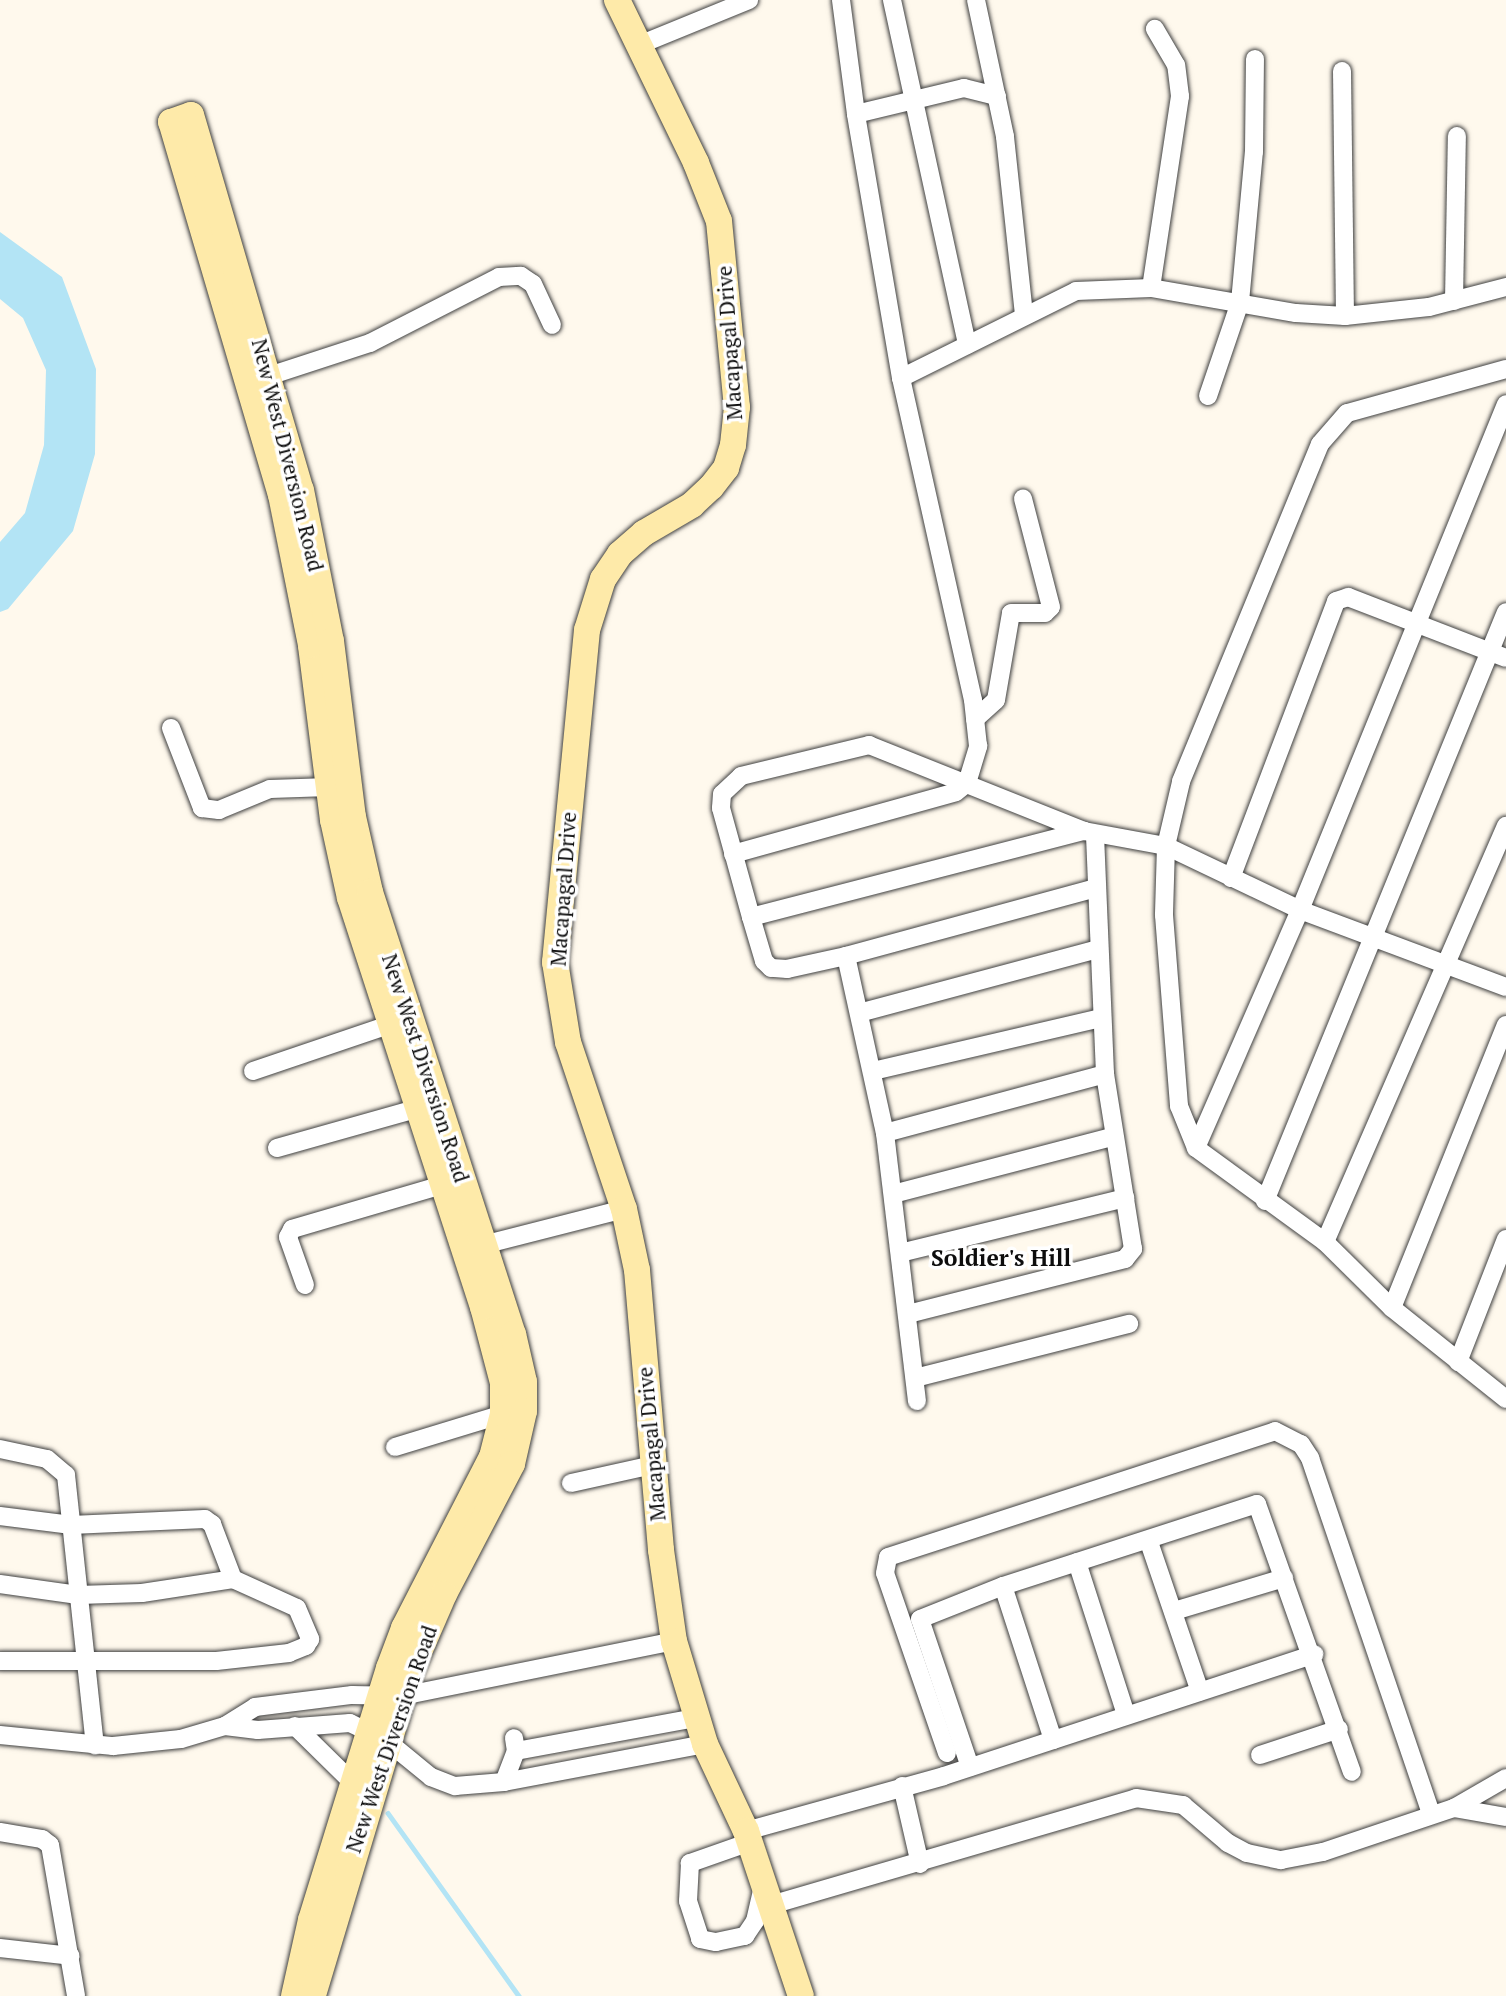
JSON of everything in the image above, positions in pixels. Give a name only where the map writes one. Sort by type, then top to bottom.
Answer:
[{"type":"street","name":"Macapagal Drive","points":[[617,0],[719,221],[737,407],[726,468],[692,505],[644,533],[620,554],[603,579],[587,630],[555,962],[568,1042],[624,1209],[637,1270],[653,1465],[674,1641],[705,1744],[748,1836],[801,1996]]},
{"type":"street","points":[[639,45],[749,0]]},
{"type":"street","points":[[733,854],[929,803],[967,783],[978,746],[975,719],[901,378],[856,114],[841,0]]},
{"type":"street","points":[[892,0],[967,345]]},
{"type":"street","points":[[976,0],[997,96],[1024,315]]},
{"type":"street","points":[[1151,288],[1180,96],[1176,65],[1155,29]]},
{"type":"street","points":[[1208,396],[1240,302],[1254,152],[1255,59]]},
{"type":"street","points":[[1342,71],[1345,316]]},
{"type":"street","points":[[856,114],[914,97],[964,88],[997,96]]},
{"type":"street","name":"New West Diversion Road","points":[[313,1996],[378,1736],[391,1695],[404,1628],[492,1457],[503,1414],[500,1363],[474,1247],[358,846],[341,699],[302,490],[270,376],[181,119],[281,495],[311,645],[330,787],[349,898],[442,1185],[474,1247],[520,1359],[524,1411],[520,1437],[499,1490],[391,1695]]},
{"type":"street","points":[[1454,301],[1457,136]]},
{"type":"street","points":[[270,376],[370,343],[499,277],[521,275],[533,284],[552,325]]},
{"type":"street","points":[[901,378],[1076,291],[1151,288],[1345,316],[1454,301],[1506,287]]},
{"type":"street","points":[[1506,369],[1377,403],[1346,413],[1334,424],[1320,444],[1181,782],[1166,846],[1167,995],[1179,1106],[1196,1148],[1265,1201],[1325,1242],[1392,1308],[1506,1399]]},
{"type":"street","points":[[1196,1148],[1300,910],[1506,404]]},
{"type":"street","points":[[975,719],[996,700],[1011,613],[1045,613],[1051,607],[1023,499]]},
{"type":"street","points":[[1231,878],[1336,601],[1348,597],[1498,654]]},
{"type":"street","points":[[1265,1201],[1374,937],[1498,654],[1506,612]]},
{"type":"street","points":[[171,727],[202,808],[219,810],[270,789],[330,787]]},
{"type":"street","points":[[1096,888],[846,956],[787,969],[771,968],[764,961],[733,854],[721,808],[722,794],[741,776],[861,745],[967,783],[1090,833],[1166,846],[1300,910],[1506,987]]},
{"type":"street","points":[[1325,1242],[1449,965],[1506,826]]},
{"type":"street","points":[[908,1314],[1125,1259],[1133,1249],[1112,1137],[1105,1074],[1096,888],[1090,833]]},
{"type":"street","points":[[751,917],[1090,833]]},
{"type":"street","points":[[859,1013],[1098,950]]},
{"type":"street","points":[[846,956],[885,1133],[917,1401]]},
{"type":"street","points":[[873,1071],[1101,1018]]},
{"type":"street","points":[[253,1071],[389,1025]]},
{"type":"street","points":[[1392,1308],[1506,1025]]},
{"type":"street","points":[[885,1133],[1105,1074]]},
{"type":"street","points":[[278,1148],[416,1109]]},
{"type":"street","points":[[893,1194],[1112,1137]]},
{"type":"street","points":[[305,1284],[288,1237],[292,1229],[442,1185]]},
{"type":"street","points":[[900,1253],[1125,1198]]},
{"type":"street","points":[[474,1247],[624,1209]]},
{"type":"street","points":[[1458,1362],[1506,1239]]},
{"type":"street","points":[[915,1378],[1129,1324]]},
{"type":"street","points":[[396,1447],[503,1414]]},
{"type":"street","points":[[947,1753],[884,1573],[888,1557],[1275,1431],[1301,1444],[1310,1458],[1431,1813]]},
{"type":"street","points":[[0,1449],[60,1465],[66,1475],[95,1745]]},
{"type":"street","points":[[571,1483],[653,1465]]},
{"type":"street","points":[[970,1767],[920,1619],[1003,1586],[1149,1542],[1257,1504],[1314,1654],[1352,1772]]},
{"type":"street","points":[[0,1516],[71,1525],[205,1519],[212,1524],[233,1579]]},
{"type":"street","points":[[1149,1542],[1200,1692]]},
{"type":"street","points":[[1077,1562],[1126,1715]]},
{"type":"street","points":[[1174,1611],[1284,1578]]},
{"type":"street","points":[[0,1584],[78,1595],[142,1593],[233,1579],[297,1608],[306,1622],[310,1639],[306,1646],[216,1661],[0,1661]]},
{"type":"street","points":[[1003,1586],[1053,1740]]},
{"type":"street","points":[[0,1735],[95,1745],[181,1739],[225,1726],[255,1707],[309,1700],[391,1695],[674,1641]]},
{"type":"street","points":[[1314,1654],[970,1767],[748,1836],[690,1863],[688,1901],[700,1939],[716,1941],[745,1936],[755,1922],[768,1893],[920,1864],[1136,1798],[1183,1805],[1228,1843],[1247,1853],[1282,1860],[1323,1852],[1431,1813],[1454,1808],[1506,1778]]},
{"type":"street","points":[[304,1725],[309,1700]]},
{"type":"street","points":[[504,1782],[515,1745],[655,1728],[696,1718]]},
{"type":"street","points":[[225,1726],[258,1730],[341,1721],[378,1736],[442,1784],[504,1782],[660,1755],[705,1744]]},
{"type":"street","points":[[304,1725],[352,1783]]},
{"type":"street","points":[[655,1728],[660,1755]]},
{"type":"street","points":[[1259,1755],[1339,1729]]},
{"type":"street","name":"New West Diversion Road","points":[[295,1996],[311,1920],[352,1783],[378,1736]]},
{"type":"street","points":[[902,1786],[920,1864]]},
{"type":"street","points":[[1454,1808],[1506,1817]]},
{"type":"street","points":[[0,1832],[41,1839],[50,1845],[76,1996]]},
{"type":"street","points":[[1,1945],[71,1956]]},
{"type":"water","points":[[0,232],[62,277],[96,369],[95,454],[73,531],[8,609],[0,612],[0,542],[25,513],[44,445],[46,370],[23,318],[0,299]]},
{"type":"waterway","points":[[388,1813],[519,1996]]},
{"type":"district","name":"Soldier's Hill","points":[[1001,1258]]}]
